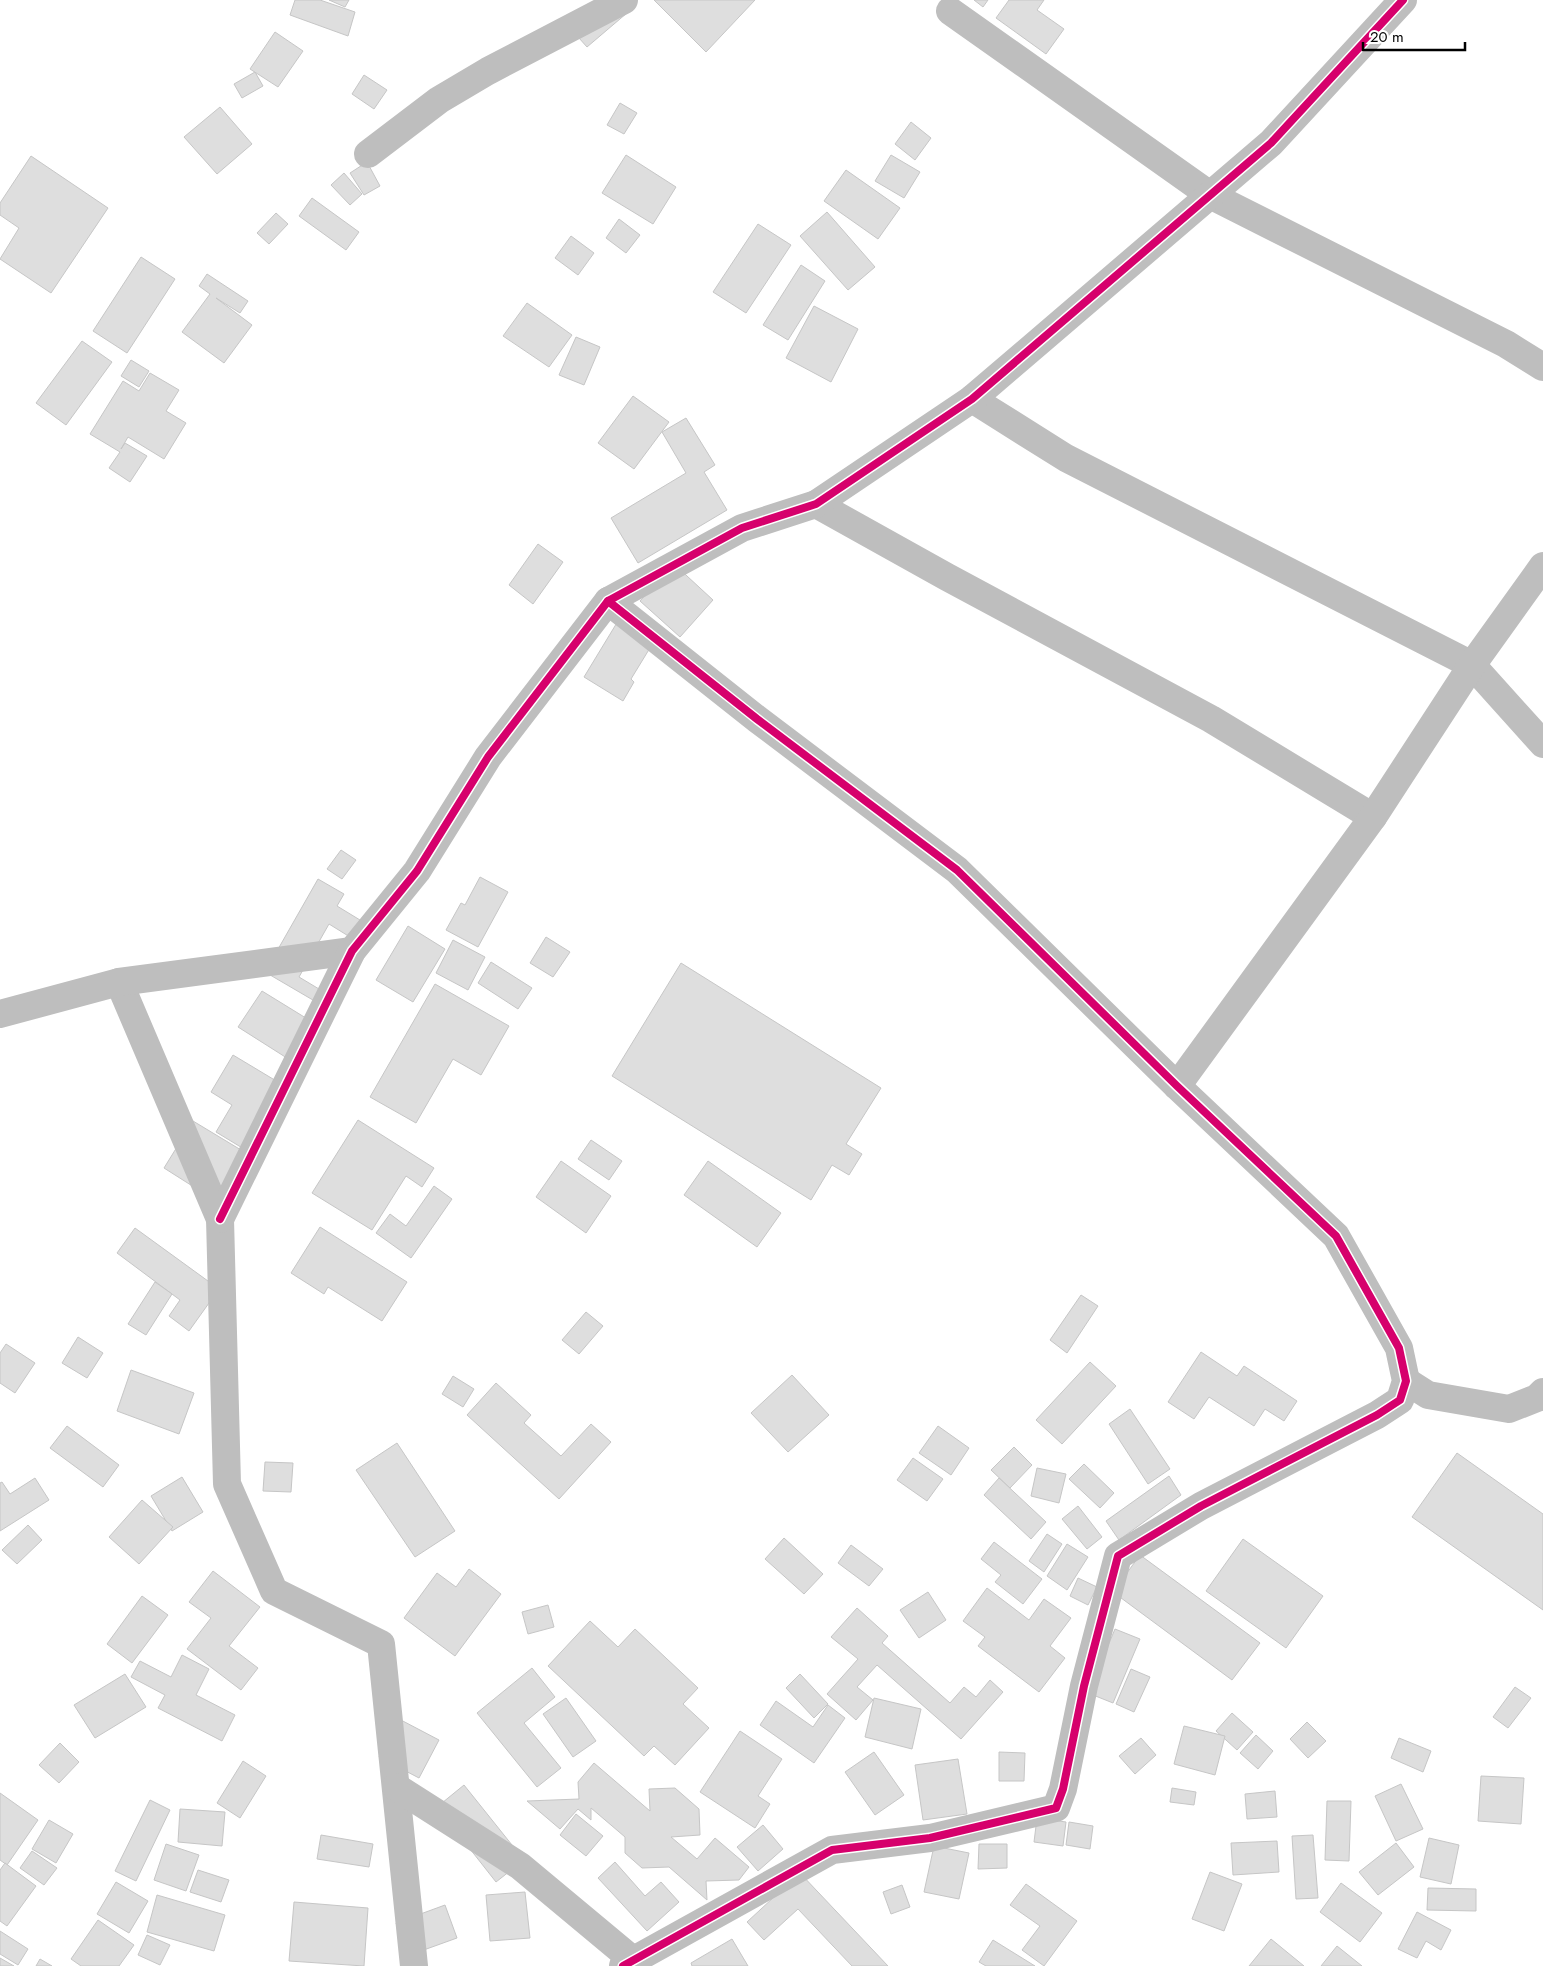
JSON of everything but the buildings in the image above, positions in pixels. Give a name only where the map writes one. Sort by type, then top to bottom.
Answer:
[{"type":"street","points":[[368,154],[439,100],[488,71],[624,0]]},
{"type":"street","points":[[220,1219],[352,951],[417,870],[488,757],[608,600],[742,528],[816,504],[972,399],[1270,143],[1403,0]]},
{"type":"street","points":[[950,10],[1210,195],[1506,344],[1543,367]]},
{"type":"street","points":[[972,399],[1066,458],[1472,664],[1543,744]]},
{"type":"street","points":[[816,504],[947,578],[1211,719],[1373,817]]},
{"type":"street","points":[[1177,1086],[1373,817],[1472,664],[1543,566]]},
{"type":"street","points":[[396,1787],[520,1866],[628,1963],[832,1850],[930,1838],[1056,1808],[1064,1789],[1084,1686],[1118,1556],[1201,1506],[1377,1416],[1400,1400],[1406,1381],[1399,1348],[1336,1236],[1177,1086],[957,870],[757,719],[608,600]]},
{"type":"street","points":[[0,1014],[119,982],[352,951]]},
{"type":"street","points":[[119,982],[220,1219],[227,1484],[274,1591],[381,1644],[414,1966]]},
{"type":"street","points":[[1406,1381],[1428,1395],[1509,1409],[1537,1398],[1543,1392]]},
{"type":"cycle path","points":[[220,1219],[352,951],[417,871],[488,757],[608,601],[742,528],[816,504],[972,399],[1271,143],[1403,0]]},
{"type":"cycle path","points":[[608,601],[757,719],[957,870],[1177,1086],[1336,1236],[1399,1348],[1406,1381],[1400,1400],[1377,1415],[1201,1506],[1118,1556],[1084,1686],[1063,1789],[1056,1808],[930,1838],[832,1850],[623,1966]]}]
